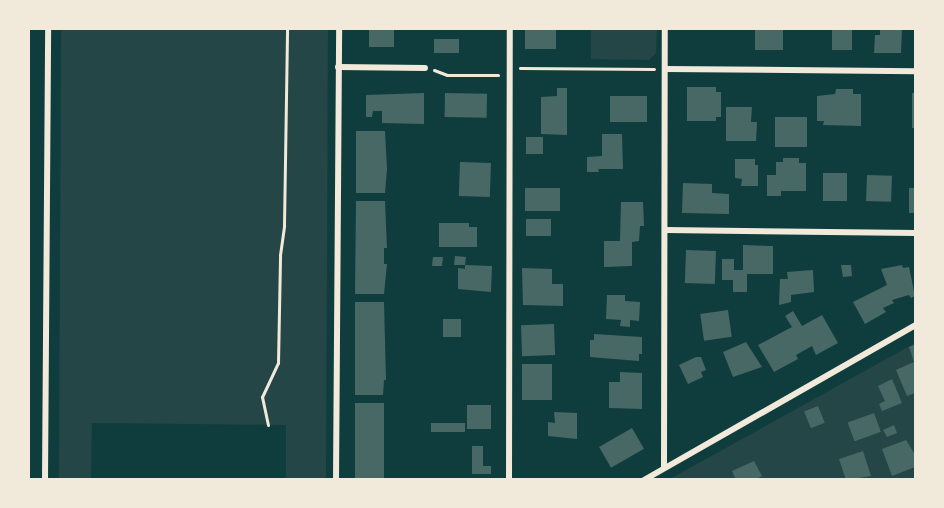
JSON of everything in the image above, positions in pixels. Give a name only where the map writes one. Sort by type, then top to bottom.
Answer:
[{"type":"street","points":[[45,480],[48,28]]},
{"type":"street","points":[[336,480],[339,28]]},
{"type":"street","points":[[509,480],[510,28]]},
{"type":"street","points":[[664,467],[665,28]]},
{"type":"street","points":[[339,68],[425,68]]},
{"type":"street","points":[[665,69],[915,71]]},
{"type":"street","points":[[665,230],[915,233]]},
{"type":"street","points":[[644,480],[915,325]]},
{"type":"path","points":[[268,425],[262,397],[278,363],[280,255],[284,225],[286,28]]},
{"type":"path","points":[[425,68],[447,75],[505,75],[510,68],[665,69]]},
{"type":"shaded area","points":[[61,29],[328,29],[326,479],[286,479],[286,425],[92,423],[91,479],[59,480]]},
{"type":"shaded area","points":[[591,29],[657,29],[656,53],[649,60],[591,59]]},
{"type":"shaded area","points":[[915,343],[915,479],[668,480],[762,428]]},
{"type":"building","points":[[369,28],[394,28],[394,47],[369,47]]},
{"type":"building","points":[[525,28],[556,28],[556,49],[525,49]]},
{"type":"building","points":[[755,28],[783,28],[783,50],[755,50]]},
{"type":"building","points":[[832,28],[852,28],[852,50],[832,50]]},
{"type":"building","points":[[880,28],[902,28],[901,53],[874,53],[875,35],[880,35]]},
{"type":"building","points":[[434,39],[459,39],[459,53],[434,53]]},
{"type":"building","points":[[687,87],[716,87],[716,92],[721,92],[721,117],[716,117],[716,121],[687,121]]},
{"type":"building","points":[[557,88],[567,88],[567,135],[541,134],[541,97],[557,96]]},
{"type":"building","points":[[836,89],[853,89],[853,94],[861,94],[861,126],[823,125],[824,121],[817,121],[817,96],[835,94]]},
{"type":"building","points":[[424,93],[424,124],[382,123],[382,111],[373,111],[372,117],[366,117],[366,95]]},
{"type":"building","points":[[445,93],[487,94],[487,118],[445,117]]},
{"type":"building","points":[[912,93],[915,93],[915,128],[912,128]]},
{"type":"building","points":[[610,96],[647,96],[647,122],[610,122]]},
{"type":"building","points":[[726,107],[752,107],[751,122],[757,122],[756,141],[726,141]]},
{"type":"building","points":[[775,117],[807,117],[807,147],[775,147]]},
{"type":"building","points":[[356,131],[385,131],[387,169],[385,193],[356,193]]},
{"type":"building","points":[[602,134],[622,134],[623,169],[598,169],[599,172],[587,172],[587,157],[602,156]]},
{"type":"building","points":[[526,137],[543,137],[543,154],[526,154]]},
{"type":"building","points":[[783,158],[799,158],[799,163],[806,163],[806,191],[781,191],[781,196],[767,196],[767,175],[776,175],[776,162],[783,162]]},
{"type":"building","points":[[735,159],[755,159],[755,165],[758,165],[758,186],[741,186],[742,179],[735,178]]},
{"type":"building","points":[[460,162],[491,163],[490,197],[459,196]]},
{"type":"building","points":[[823,173],[847,173],[847,201],[823,201]]},
{"type":"building","points":[[867,175],[892,176],[891,202],[866,201]]},
{"type":"building","points":[[683,183],[712,184],[712,193],[729,194],[729,214],[682,213]]},
{"type":"building","points":[[525,188],[560,188],[560,211],[525,211]]},
{"type":"building","points":[[909,188],[915,188],[915,213],[909,213]]},
{"type":"building","points":[[356,201],[385,201],[387,248],[384,248],[384,264],[387,264],[384,294],[355,294]]},
{"type":"building","points":[[621,202],[643,202],[644,226],[640,226],[639,241],[632,242],[632,266],[604,267],[604,241],[620,241]]},
{"type":"building","points":[[526,219],[551,219],[551,236],[526,236]]},
{"type":"building","points":[[439,223],[469,223],[469,227],[477,227],[477,247],[439,247]]},
{"type":"building","points":[[743,245],[773,246],[773,274],[747,274],[747,292],[733,292],[733,280],[722,280],[722,259],[734,259],[734,270],[743,270]]},
{"type":"building","points":[[686,250],[716,251],[715,284],[685,283]]},
{"type":"building","points":[[455,256],[466,257],[465,265],[454,265]]},
{"type":"building","points":[[433,257],[443,257],[442,266],[432,266]]},
{"type":"building","points":[[465,265],[492,266],[491,292],[458,289],[458,268],[465,269]]},
{"type":"building","points":[[841,265],[851,265],[852,276],[843,277]]},
{"type":"building","points":[[902,265],[903,268],[909,267],[915,296],[911,298],[909,295],[892,300],[894,303],[883,308],[886,312],[865,324],[853,302],[887,285],[881,269]]},
{"type":"building","points":[[522,268],[552,269],[552,284],[563,284],[563,306],[523,305]]},
{"type":"building","points":[[813,270],[814,292],[791,295],[791,302],[779,305],[780,279],[788,279],[787,272]]},
{"type":"building","points":[[607,295],[625,295],[625,301],[640,302],[639,321],[630,320],[630,327],[620,326],[621,320],[606,319]]},
{"type":"building","points":[[355,302],[384,302],[386,380],[384,380],[383,395],[355,395]]},
{"type":"building","points":[[728,310],[732,337],[704,341],[700,314]]},
{"type":"building","points":[[793,311],[802,326],[822,315],[838,343],[816,355],[812,346],[796,355],[798,359],[774,372],[758,345],[792,327],[785,316]]},
{"type":"building","points":[[443,319],[461,319],[461,337],[443,337]]},
{"type":"building","points":[[554,324],[555,355],[522,356],[521,325]]},
{"type":"building","points":[[594,334],[642,337],[642,354],[639,354],[639,361],[590,357],[590,340],[594,340]]},
{"type":"building","points":[[746,342],[762,367],[733,377],[723,352]]},
{"type":"building","points":[[914,345],[915,393],[907,396],[896,370],[914,362],[909,347]]},
{"type":"building","points":[[701,357],[706,370],[701,372],[703,377],[688,384],[679,365]]},
{"type":"building","points":[[522,364],[552,364],[552,400],[522,400]]},
{"type":"building","points":[[620,372],[642,373],[642,409],[609,408],[609,382],[620,382]]},
{"type":"building","points":[[892,379],[902,403],[882,411],[879,404],[885,401],[878,386]]},
{"type":"building","points":[[355,403],[384,403],[384,480],[355,480]]},
{"type":"building","points":[[467,405],[491,405],[491,429],[467,429]]},
{"type":"building","points":[[818,406],[825,423],[811,428],[804,412]]},
{"type":"building","points":[[554,412],[577,413],[577,439],[548,436],[548,422],[555,423]]},
{"type":"building","points":[[874,413],[881,432],[855,441],[848,423]]},
{"type":"building","points":[[431,423],[465,423],[465,432],[431,432]]},
{"type":"building","points":[[894,425],[897,433],[887,437],[883,430]]},
{"type":"building","points":[[632,428],[644,449],[611,468],[599,447]]},
{"type":"building","points":[[906,440],[914,453],[915,467],[892,476],[882,449]]},
{"type":"building","points":[[472,446],[483,446],[483,466],[491,466],[491,474],[472,474]]},
{"type":"building","points":[[863,451],[871,476],[846,480],[839,459]]},
{"type":"building","points":[[754,461],[762,476],[755,480],[736,480],[732,471]]}]
